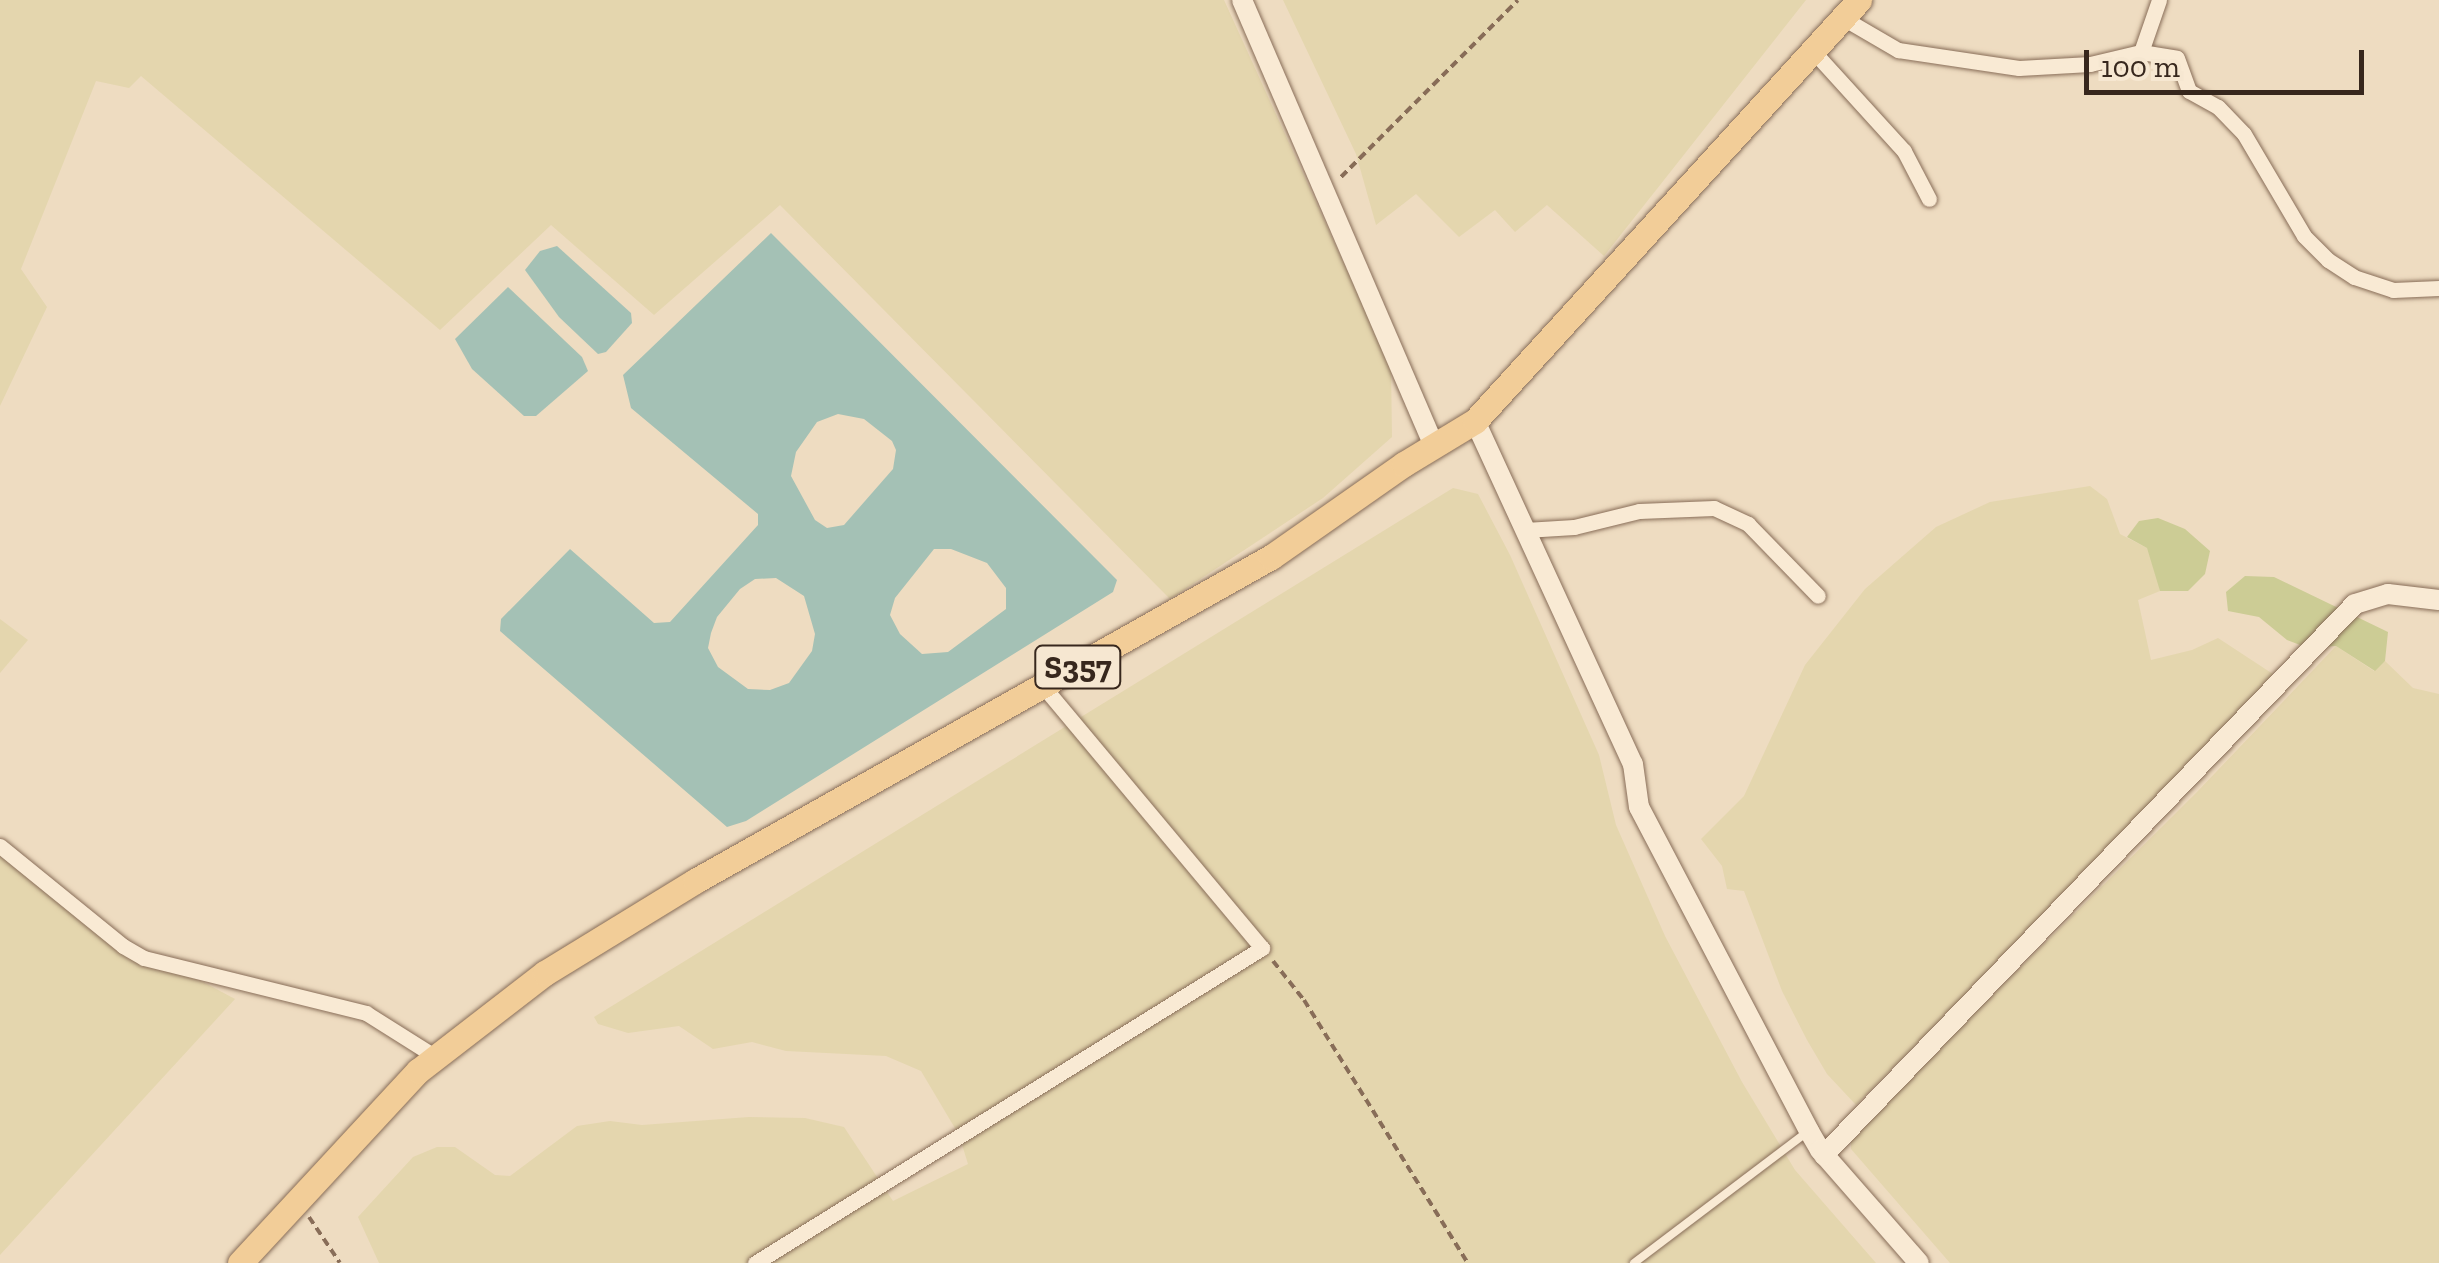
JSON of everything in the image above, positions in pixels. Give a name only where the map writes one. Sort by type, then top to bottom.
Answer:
[{"type":"main road","name":"S357","points":[[240,1263],[300,1203],[418,1071],[546,973],[695,881],[1271,557],[1475,421],[1851,9]]},
{"type":"street","points":[[1242,0],[1434,446]]},
{"type":"street","points":[[2140,52],[2159,0]]},
{"type":"street","points":[[1851,9],[1898,50],[2019,68],[2090,64],[2140,52],[2176,58],[2189,92],[2218,107],[2244,134],[2304,236],[2328,260],[2354,277],[2393,290],[2439,288]]},
{"type":"street","points":[[1813,51],[1904,151],[1929,199]]},
{"type":"street","points":[[1475,421],[1633,764],[1639,806],[1824,1155],[1919,1263]]},
{"type":"street","points":[[1525,530],[1574,526],[1639,511],[1714,508],[1748,524],[1818,596]]},
{"type":"street","points":[[1824,1155],[2355,604],[2388,594],[2439,600]]},
{"type":"street","points":[[755,1263],[1262,948],[1043,686]]},
{"type":"street","points":[[0,846],[122,946],[144,958],[366,1013],[436,1057]]},
{"type":"lane","points":[[1634,1263],[1810,1130]]},
{"type":"path","points":[[1326,191],[1518,0]]},
{"type":"path","points":[[1262,948],[1304,1000],[1468,1263]]},
{"type":"path","points":[[300,1203],[340,1263]]},
{"type":"shaded area","points":[[0,0],[1224,0],[1391,367],[1392,437],[1323,498],[1170,599],[780,205],[654,315],[551,225],[440,330],[141,76],[129,88],[96,81],[21,269],[47,307],[0,406]]},
{"type":"shaded area","points":[[1283,0],[1806,0],[1604,256],[1547,205],[1515,232],[1495,210],[1459,237],[1416,194],[1376,225],[1356,154]]},
{"type":"shaded area","points":[[771,233],[1117,580],[1113,592],[746,821],[727,827],[500,631],[501,619],[570,549],[654,623],[670,622],[758,525],[758,514],[631,408],[623,375]],"holes":[[[838,414],[864,419],[892,441],[896,450],[893,469],[844,525],[827,528],[815,520],[791,476],[796,452],[817,422]],[[934,549],[951,549],[987,563],[1006,588],[1006,609],[948,652],[922,654],[900,634],[890,615],[895,598]],[[776,578],[804,596],[815,634],[812,651],[789,683],[770,690],[748,689],[718,667],[708,648],[717,617],[740,589],[755,579]]]},
{"type":"shaded area","points":[[557,246],[631,313],[632,323],[606,352],[598,354],[559,317],[525,270],[540,251]]},
{"type":"shaded area","points":[[508,287],[582,357],[588,371],[536,416],[524,416],[472,369],[455,339]]},
{"type":"shaded area","points":[[2090,486],[2107,499],[2120,534],[2147,548],[2158,576],[2160,591],[2138,600],[2151,660],[2192,650],[2218,638],[2279,678],[1856,1105],[1827,1074],[1807,1040],[1782,991],[1744,891],[1727,889],[1722,866],[1701,839],[1744,796],[1805,665],[1865,589],[1936,527],[1990,502]]},
{"type":"shaded area","points":[[1453,488],[1478,494],[1510,555],[1599,755],[1616,825],[1665,936],[1742,1082],[1795,1170],[1876,1263],[379,1263],[358,1217],[413,1157],[437,1147],[455,1147],[495,1175],[510,1176],[577,1126],[610,1121],[642,1125],[749,1117],[805,1118],[844,1127],[893,1201],[968,1164],[959,1135],[921,1071],[886,1056],[786,1051],[752,1042],[713,1049],[679,1026],[628,1033],[598,1024],[594,1017]]},
{"type":"shaded area","points":[[0,619],[28,640],[0,673]]},
{"type":"shaded area","points":[[2336,646],[2374,671],[2385,661],[2413,688],[2439,694],[2439,1263],[1950,1263],[1851,1149],[1851,1136],[2197,792]]},
{"type":"shaded area","points":[[0,853],[131,958],[190,975],[235,999],[0,1255]]},
{"type":"green space","points":[[2158,518],[2185,529],[2210,551],[2205,574],[2188,591],[2160,591],[2147,548],[2127,537],[2139,521]]},
{"type":"green space","points":[[2245,576],[2274,577],[2388,632],[2385,661],[2375,671],[2336,646],[2308,648],[2287,640],[2259,617],[2228,611],[2226,592]]}]
